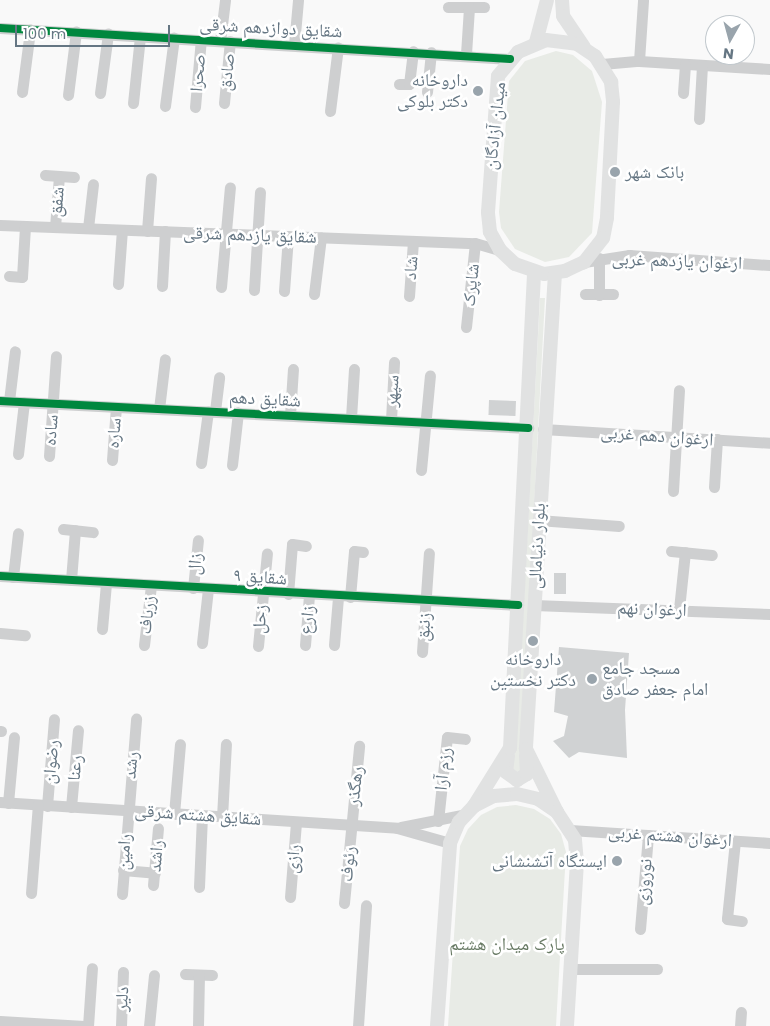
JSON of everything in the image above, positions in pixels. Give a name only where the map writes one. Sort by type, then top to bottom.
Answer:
[{"type":"main road","points":[[547,0],[536,42],[557,40],[586,49]]},
{"type":"main road","points":[[562,0],[564,16],[586,49],[602,64],[613,92],[607,218],[598,247],[584,262]]},
{"type":"main road","name":"میدان آزادگان","points":[[536,42],[510,59],[495,86],[488,222],[500,250],[515,264],[534,272],[555,273],[584,262]]},
{"type":"main road","name":"بلوار دنیامالی","points":[[450,843],[510,748],[528,428],[534,272]]},
{"type":"main road","name":"بلوار دنیامالی","points":[[555,273],[543,429],[526,749],[557,812]]},
{"type":"main road","points":[[510,748],[506,772],[517,780],[526,774],[526,749]]},
{"type":"main road","points":[[470,810],[494,796],[517,794],[538,799],[557,812],[570,830],[577,862],[567,1026]]},
{"type":"main road","points":[[437,1026],[450,843]]},
{"type":"street","name":"صادق","points":[[224,0],[224,103]]},
{"type":"street","points":[[294,45],[298,0]]},
{"type":"street","points":[[639,61],[643,0]]},
{"type":"street","points":[[448,7],[484,7]]},
{"type":"street","points":[[466,54],[469,7]]},
{"type":"street","name":"شقایق دوازدهم شرقی","points":[[0,28],[466,54],[510,59]]},
{"type":"street","points":[[22,92],[30,30]]},
{"type":"street","points":[[68,95],[76,32]]},
{"type":"street","points":[[100,93],[108,34]]},
{"type":"street","points":[[132,103],[140,36]]},
{"type":"street","points":[[165,106],[174,38]]},
{"type":"street","name":"صحرا","points":[[194,107],[201,40]]},
{"type":"street","points":[[330,111],[338,47]]},
{"type":"street","points":[[399,84],[410,84],[413,51]]},
{"type":"street","points":[[427,92],[431,52]]},
{"type":"street","points":[[602,64],[639,61],[770,69]]},
{"type":"street","points":[[683,93],[685,64]]},
{"type":"street","points":[[699,119],[702,65]]},
{"type":"street","points":[[45,175],[74,177]]},
{"type":"street","name":"شفق","points":[[55,227],[59,176]]},
{"type":"street","points":[[147,231],[151,178]]},
{"type":"street","points":[[88,228],[93,184]]},
{"type":"street","points":[[221,287],[230,188]]},
{"type":"street","points":[[254,290],[260,192]]},
{"type":"street","name":"شقایق یازدهم شرقی","points":[[0,225],[475,243],[500,250]]},
{"type":"street","points":[[9,276],[22,277],[25,226]]},
{"type":"street","points":[[118,284],[122,230]]},
{"type":"street","points":[[162,286],[165,231]]},
{"type":"street","points":[[284,291],[288,236]]},
{"type":"street","points":[[314,294],[321,237]]},
{"type":"street","name":"شاد","points":[[409,296],[413,241]]},
{"type":"street","name":"شاپرک","points":[[466,327],[475,243]]},
{"type":"street","name":"ارغوان یازدهم غربی","points":[[584,262],[599,258],[629,255],[770,265]]},
{"type":"street","points":[[599,258],[599,295]]},
{"type":"street","points":[[586,294],[613,294]]},
{"type":"street","points":[[4,401],[15,351]]},
{"type":"street","name":"ساده","points":[[49,456],[56,356]]},
{"type":"street","points":[[160,409],[165,359]]},
{"type":"street","name":"سپهر","points":[[391,420],[394,362]]},
{"type":"street","points":[[290,415],[293,369]]},
{"type":"street","points":[[351,418],[354,369]]},
{"type":"street","points":[[421,470],[430,375]]},
{"type":"street","points":[[201,463],[219,377]]},
{"type":"street","points":[[673,491],[678,390]]},
{"type":"street","name":"شقایق دهم","points":[[4,401],[426,421],[528,428]]},
{"type":"street","points":[[18,454],[24,402]]},
{"type":"street","name":"ساره","points":[[112,460],[116,406]]},
{"type":"street","points":[[232,465],[238,412]]},
{"type":"street","name":"ارغوان دهم غربی","points":[[543,429],[770,443]]},
{"type":"street","points":[[714,487],[717,439]]},
{"type":"street","points":[[538,520],[619,526]]},
{"type":"street","points":[[63,529],[93,532]]},
{"type":"street","points":[[71,580],[75,530]]},
{"type":"street","points":[[12,577],[18,533]]},
{"type":"street","name":"زال","points":[[193,588],[198,540]]},
{"type":"street","points":[[288,594],[292,544],[306,546]]},
{"type":"street","points":[[334,644],[354,551],[362,552]]},
{"type":"street","points":[[672,551],[712,555]]},
{"type":"street","points":[[679,609],[684,552]]},
{"type":"street","name":"زحل","points":[[258,646],[267,553]]},
{"type":"street","name":"زنبق","points":[[422,652],[429,553]]},
{"type":"street","name":"شقایق ۹","points":[[0,576],[426,602],[518,605]]},
{"type":"street","points":[[102,629],[106,582]]},
{"type":"street","name":"زرباف","points":[[144,645],[151,585]]},
{"type":"street","points":[[202,643],[208,589]]},
{"type":"street","name":"زارع","points":[[305,645],[310,595]]},
{"type":"street","name":"ارغوان نهم","points":[[534,605],[679,609],[770,614]]},
{"type":"street","points":[[0,633],[25,635]]},
{"type":"street","name":"رضوان","points":[[31,893],[54,719]]},
{"type":"street","name":"رشد","points":[[126,810],[136,719]]},
{"type":"street","name":"رعنا","points":[[71,807],[78,730]]},
{"type":"street","points":[[4,803],[14,737]]},
{"type":"street","name":"رزم آرا","points":[[438,821],[446,737],[465,740]]},
{"type":"street","points":[[174,814],[180,744]]},
{"type":"street","points":[[222,817],[226,744]]},
{"type":"street","name":"رهگذر","points":[[351,825],[359,746]]},
{"type":"street","name":"شقایق هشتم شرقی","points":[[4,803],[397,828],[450,843]]},
{"type":"street","name":"رامین","points":[[122,894],[126,810]]},
{"type":"street","name":"شقایق هشتم شرقی","points":[[397,828],[438,821],[470,810]]},
{"type":"street","points":[[199,887],[202,816]]},
{"type":"street","name":"رازی","points":[[290,896],[296,822]]},
{"type":"street","name":"رئوف","points":[[344,903],[351,825]]},
{"type":"street","name":"راشد","points":[[123,870],[154,879],[158,828]]},
{"type":"street","name":"ارغوان هشتم غربی","points":[[570,830],[770,843]]},
{"type":"street","name":"نوروزی","points":[[640,928],[648,835]]},
{"type":"street","points":[[735,841],[727,919],[742,921]]},
{"type":"street","points":[[358,1026],[366,905]]},
{"type":"street","points":[[88,1026],[92,968]]},
{"type":"street","points":[[570,969],[657,969]]},
{"type":"street","name":"دلیر","points":[[121,1026],[123,972]]},
{"type":"street","points":[[185,974],[212,975]]},
{"type":"street","points":[[149,1026],[154,975]]},
{"type":"street","points":[[198,1026],[199,975]]},
{"type":"street","points":[[740,1026],[741,1012]]},
{"type":"street","points":[[0,1021],[84,1026]]},
{"type":"green space","points":[[556,51],[573,55],[592,71],[602,102],[592,233],[569,257],[545,262],[515,249],[501,228],[499,212],[509,81],[525,61]]},
{"type":"green space","points":[[540,298],[545,298],[520,773],[511,768],[516,749]]},
{"type":"green space","name":"پارک میدان هشتم","points":[[516,805],[534,809],[550,819],[561,834],[566,852],[556,1026],[448,1026],[460,846],[468,829],[481,815],[497,807]]},
{"type":"building","points":[[489,400],[516,401],[515,416],[488,415]]},
{"type":"building","points":[[554,573],[566,573],[566,594],[554,594]]},
{"type":"building","name":"مسجد جامع امام جعفر صادق","points":[[559,647],[629,653],[625,710],[627,758],[579,752],[569,758],[553,741],[564,736],[568,716],[554,712]]},
{"type":"cycle path","points":[[0,28],[510,59]]},
{"type":"cycle path","points":[[0,401],[528,428]]},
{"type":"cycle path","points":[[0,576],[518,605]]},
{"type":"place","name":"داروخانه دکتر بلوکی","points":[[478,91]]},
{"type":"place","name":"بانک شهر","points":[[615,172]]},
{"type":"place","name":"داروخانه دکتر نخستین","points":[[533,641]]},
{"type":"place","name":"مسجد جامع امام جعفر صادق","points":[[592,679]]},
{"type":"place","name":"ایستگاه آتشنشانی","points":[[617,861]]}]
